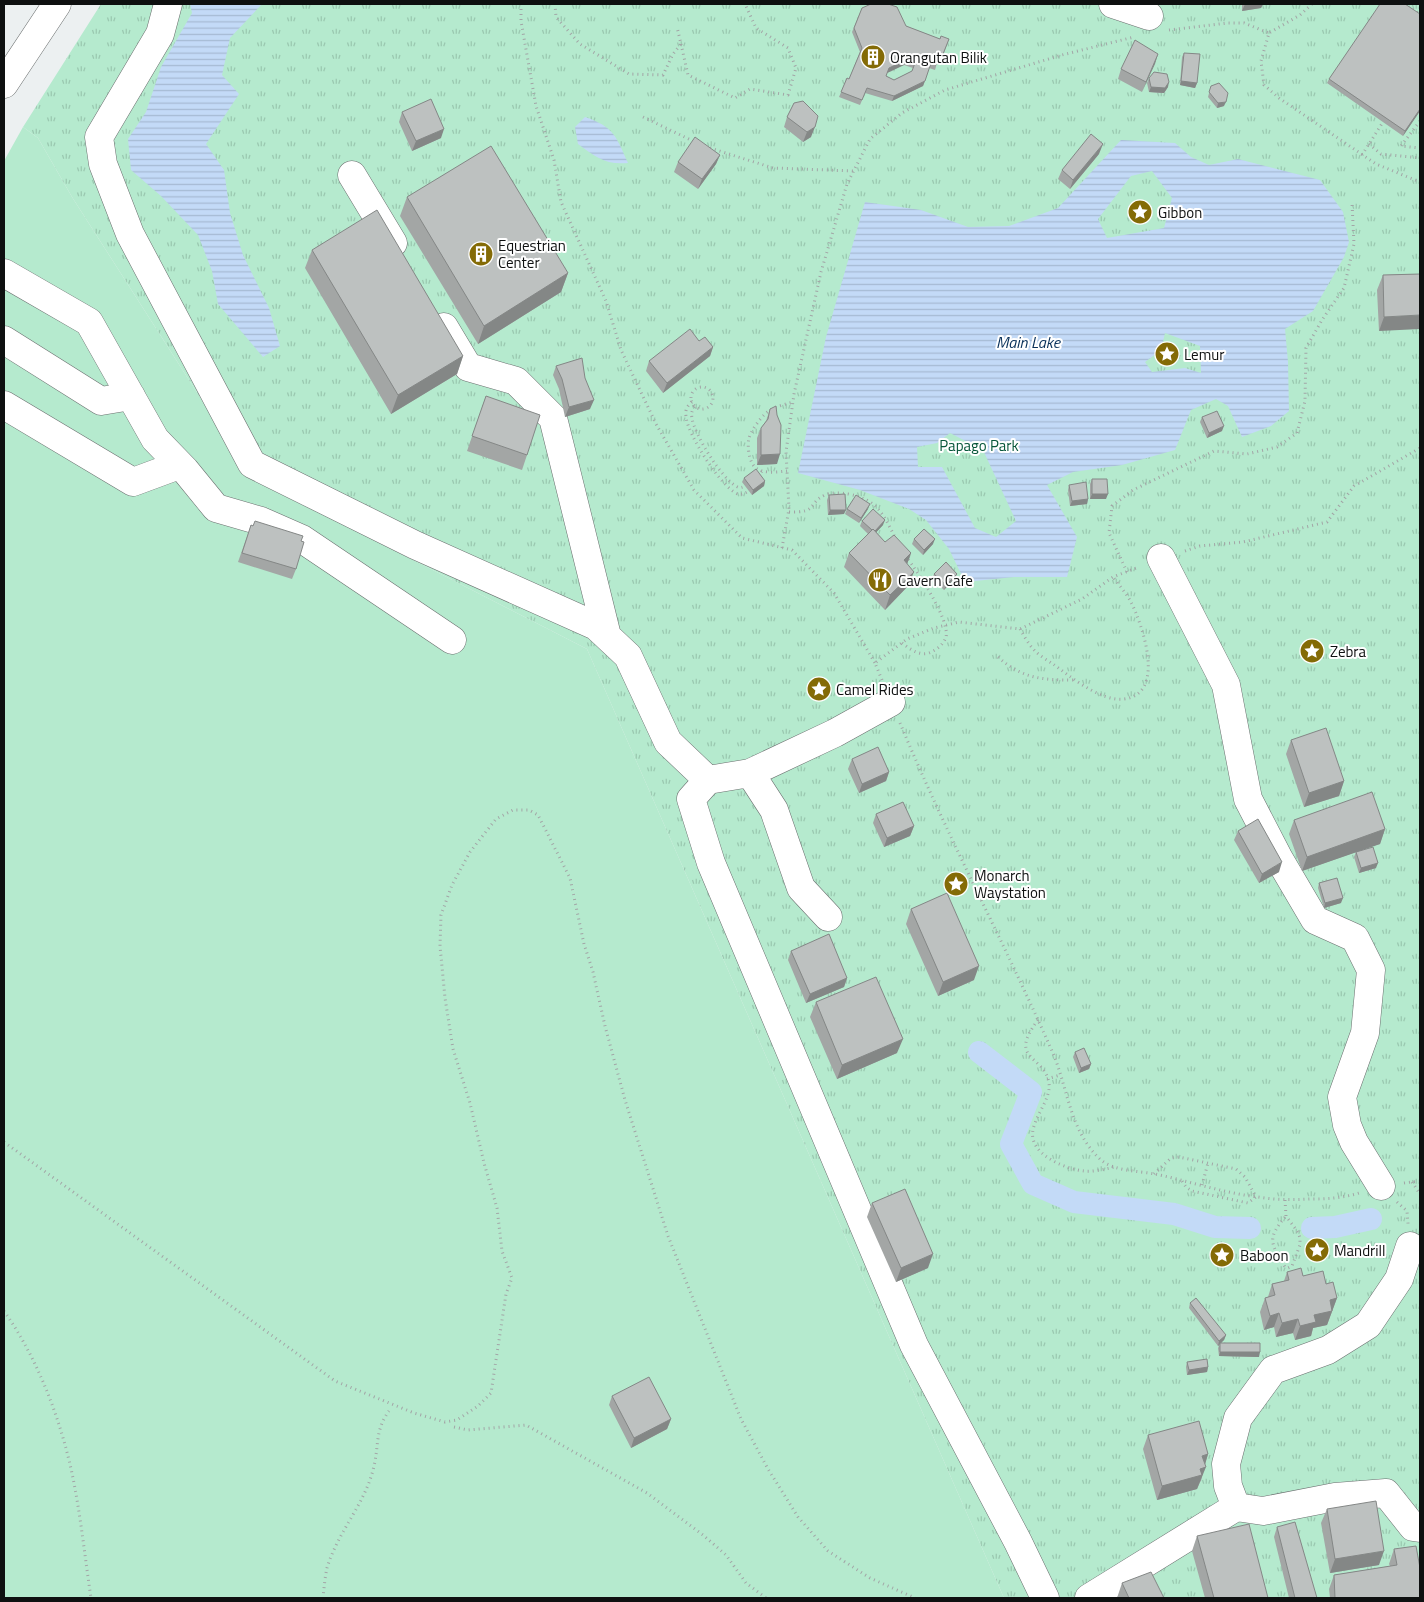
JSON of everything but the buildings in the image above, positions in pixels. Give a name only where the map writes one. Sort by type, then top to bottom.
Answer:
[{"type":"main road","points":[[4,84],[57,4]]},
{"type":"main road","points":[[168,4],[160,34],[98,137],[103,164],[130,234],[252,464],[416,545],[596,626],[628,656],[668,742],[708,780]]},
{"type":"main road","points":[[1113,4],[1150,27]]},
{"type":"main road","points":[[352,175],[408,267]]},
{"type":"main road","points":[[4,273],[89,322],[155,439],[216,508],[261,521],[302,539],[452,640]]},
{"type":"main road","points":[[433,308],[468,367],[516,381],[553,418],[607,636]]},
{"type":"main road","points":[[4,340],[101,402],[131,396]]},
{"type":"main road","points":[[4,405],[133,482],[179,465]]},
{"type":"main road","points":[[1161,558],[1226,686],[1248,799],[1278,858],[1315,920],[1354,938],[1371,970],[1365,1033],[1342,1097],[1347,1125],[1354,1142],[1381,1186]]},
{"type":"main road","points":[[892,702],[835,733],[750,773],[708,780],[691,799],[710,863],[914,1345],[1018,1542],[1044,1598]]},
{"type":"main road","points":[[750,773],[774,810],[800,888],[828,917]]},
{"type":"main road","points":[[1236,1507],[1228,1486],[1226,1464],[1238,1418],[1273,1370],[1328,1350],[1368,1325],[1399,1279],[1410,1246]]},
{"type":"main road","points":[[1089,1598],[1236,1507],[1263,1511],[1336,1497],[1386,1493],[1413,1527],[1420,1528]]},
{"type":"path","points":[[521,4],[520,21],[536,106],[554,160],[561,202],[606,301],[621,350],[656,424],[694,490],[742,538],[792,550],[834,593],[875,663],[958,856],[1053,1054],[1070,1110],[1085,1140],[1102,1161],[1115,1167],[1256,1197],[1285,1200],[1346,1197],[1381,1186],[1407,1212],[1410,1246]]},
{"type":"path","points":[[555,4],[556,17],[580,44],[629,74],[663,75],[680,44]]},
{"type":"path","points":[[677,27],[688,75],[735,98],[750,89],[788,95],[796,68],[788,48],[756,28],[745,4]]},
{"type":"path","points":[[1312,4],[1300,15],[1269,33],[1261,61],[1264,85],[1279,98],[1376,164],[1420,182]]},
{"type":"path","points":[[1404,4],[1420,14]]},
{"type":"path","points":[[782,548],[789,512],[786,452],[793,402],[821,272],[847,184],[870,140],[902,113],[944,90],[1150,27],[1244,23],[1269,33]]},
{"type":"path","points":[[643,117],[701,146],[773,168],[854,172]]},
{"type":"path","points":[[1420,121],[1401,146],[1420,148]]},
{"type":"path","points":[[1362,155],[1383,122]]},
{"type":"path","points":[[1369,144],[1381,154],[1420,158]]},
{"type":"path","points":[[1127,572],[1110,533],[1112,506],[1133,490],[1214,451],[1247,454],[1277,447],[1297,433],[1305,401],[1306,348],[1344,288],[1354,244],[1352,203]]},
{"type":"path","points":[[704,387],[712,392],[713,397],[709,406],[704,409],[695,406],[692,402],[691,397],[695,389],[704,387]]},
{"type":"path","points":[[692,402],[688,406],[686,418],[688,426],[702,453],[733,491],[738,494],[749,491],[751,483],[740,488],[735,486],[707,451],[692,418],[695,406]]},
{"type":"path","points":[[787,471],[762,471],[753,465],[750,456],[749,439],[763,416],[774,408],[793,402]]},
{"type":"path","points":[[875,663],[907,639],[934,628],[959,622],[1020,629],[1082,598],[1113,577],[1161,558],[1200,546],[1244,542],[1327,522],[1354,486],[1420,448]]},
{"type":"path","points":[[768,464],[769,472]]},
{"type":"path","points":[[757,477],[762,471]]},
{"type":"path","points":[[789,512],[808,511],[813,508],[817,501],[828,494],[844,493],[860,496],[871,501],[880,509],[900,546]]},
{"type":"path","points":[[902,643],[914,652],[930,653],[943,643],[946,636],[946,625],[923,581],[904,553]]},
{"type":"path","points":[[1020,629],[1034,651],[1087,689],[1114,698],[1125,699],[1136,694],[1143,687],[1148,675],[1149,656],[1131,603],[1113,577]]},
{"type":"path","points":[[998,657],[1009,667],[1033,678],[1075,680]]},
{"type":"path","points":[[4,1142],[335,1381],[414,1413],[445,1422],[457,1420],[478,1406],[491,1393],[504,1302],[512,1278],[502,1251],[497,1208],[470,1103],[453,1049],[445,998],[440,946],[441,915],[452,885],[470,852],[496,819],[513,810],[529,810],[538,815],[570,878],[584,944],[593,972],[624,1100],[668,1236],[741,1419],[768,1470],[798,1517],[828,1551],[870,1578],[915,1598]]},
{"type":"path","points":[[1038,1020],[1029,1032],[1025,1044],[1028,1052],[1046,1075],[1049,1084],[1047,1095],[1032,1131],[1035,1146],[1041,1154],[1072,1168],[1085,1171],[1115,1167]]},
{"type":"path","points":[[1048,1080],[1060,1075]]},
{"type":"path","points":[[1154,1174],[1171,1158],[1179,1157],[1236,1169],[1245,1177],[1256,1197]]},
{"type":"path","points":[[1202,1185],[1208,1164]]},
{"type":"path","points":[[1181,1180],[1186,1188],[1192,1192],[1248,1203],[1256,1197]]},
{"type":"path","points":[[1412,1182],[1420,1194]]},
{"type":"path","points":[[1285,1200],[1286,1216],[1298,1232],[1300,1245],[1296,1260],[1288,1268],[1285,1267],[1273,1248],[1271,1239],[1277,1227],[1286,1216]]},
{"type":"path","points":[[4,1311],[24,1342],[36,1367],[64,1440],[81,1522],[91,1598]]},
{"type":"path","points":[[323,1598],[327,1568],[335,1547],[367,1489],[374,1466],[381,1422],[389,1411]]},
{"type":"path","points":[[454,1426],[468,1430],[526,1425],[648,1493],[726,1555],[746,1583],[766,1598]]},
{"type":"green space","name":"Papago Park","points":[[101,4],[1420,4],[1420,1598],[1004,1598],[587,649],[251,477],[72,197],[38,138],[23,127]]},
{"type":"green space","points":[[23,127],[38,138],[72,197],[251,477],[587,649],[1004,1598],[4,1598],[4,161]]},
{"type":"water","points":[[190,4],[262,4],[230,38],[222,75],[239,94],[206,144],[224,170],[230,213],[243,255],[269,308],[280,346],[263,357],[218,304],[212,271],[198,235],[161,196],[131,170],[128,139],[146,112],[161,67],[192,13]]},
{"type":"water","points":[[585,117],[602,125],[613,134],[628,163],[607,161],[578,144],[575,127]]},
{"type":"water","name":"Main Lake","points":[[1121,140],[1175,143],[1191,157],[1209,165],[1238,159],[1320,180],[1343,212],[1349,242],[1344,257],[1313,311],[1285,329],[1289,411],[1271,426],[1242,437],[1228,406],[1216,399],[1191,410],[1175,450],[1122,465],[1073,472],[1047,485],[1077,537],[1067,577],[1014,577],[965,582],[949,549],[926,520],[909,509],[860,490],[798,473],[826,337],[865,202],[921,210],[968,227],[1009,226],[1058,208]],"holes":[[[1152,171],[1172,198],[1164,228],[1107,238],[1098,219],[1131,176]],[[1165,333],[1200,346],[1201,373],[1185,368],[1152,372],[1145,362],[1161,350]],[[950,433],[983,450],[1016,521],[996,537],[975,528],[942,467],[918,467],[917,447],[937,443]]]},
{"type":"waterway","points":[[979,1052],[1031,1092],[1011,1144],[1033,1184],[1074,1202],[1174,1214],[1215,1227],[1250,1228]]},
{"type":"waterway","points":[[1312,1228],[1335,1227],[1371,1219]]},
{"type":"place","name":"Orangutan Bilik","points":[[873,57]]},
{"type":"place","name":"Gibbon","points":[[1140,212]]},
{"type":"place","name":"Equestrian Center","points":[[481,254]]},
{"type":"place","name":"Lemur","points":[[1167,354]]},
{"type":"place","name":"Cavern Cafe","points":[[880,580]]},
{"type":"place","name":"Zebra","points":[[1312,651]]},
{"type":"place","name":"Camel Rides","points":[[819,689]]},
{"type":"place","name":"Monarch Waystation","points":[[956,884]]},
{"type":"place","name":"Mandrill","points":[[1317,1250]]},
{"type":"place","name":"Baboon","points":[[1222,1255]]}]
